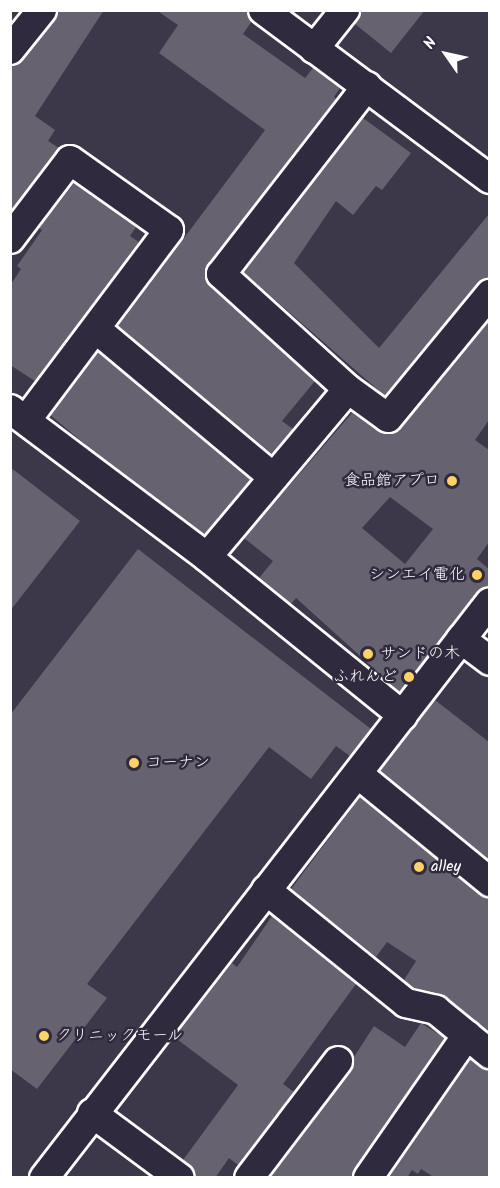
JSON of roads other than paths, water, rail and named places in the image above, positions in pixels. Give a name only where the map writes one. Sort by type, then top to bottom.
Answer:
[{"type":"street","points":[[10,50],[42,10]]},
{"type":"street","points":[[263,10],[489,178]]},
{"type":"street","points":[[314,49],[345,10]]},
{"type":"street","points":[[368,86],[221,274],[348,388],[388,418],[489,294]]},
{"type":"street","points":[[10,239],[70,160],[169,230],[96,329],[19,414],[207,557],[403,716]]},
{"type":"street","points":[[96,329],[272,476]]},
{"type":"street","points":[[207,557],[272,476],[348,388]]},
{"type":"street","points":[[44,1178],[489,602]]},
{"type":"street","points":[[461,639],[489,661]]},
{"type":"street","points":[[358,774],[489,882]]},
{"type":"street","points":[[266,890],[406,1003],[436,1010],[489,1054]]},
{"type":"street","points":[[368,1178],[467,1035]]},
{"type":"street","points":[[249,1178],[338,1061]]},
{"type":"street","points":[[92,1113],[180,1178]]},
{"type":"place","name":"食品館アプロ","points":[[452,481]]},
{"type":"place","name":"シンエイ電化","points":[[477,575]]},
{"type":"place","name":"サンドの木","points":[[368,654]]},
{"type":"place","name":"ふれんど","points":[[409,677]]},
{"type":"place","name":"コーナン","points":[[134,763]]},
{"type":"place","name":"alley","points":[[419,867]]},
{"type":"place","name":"クリニックモール","points":[[44,1036]]}]
